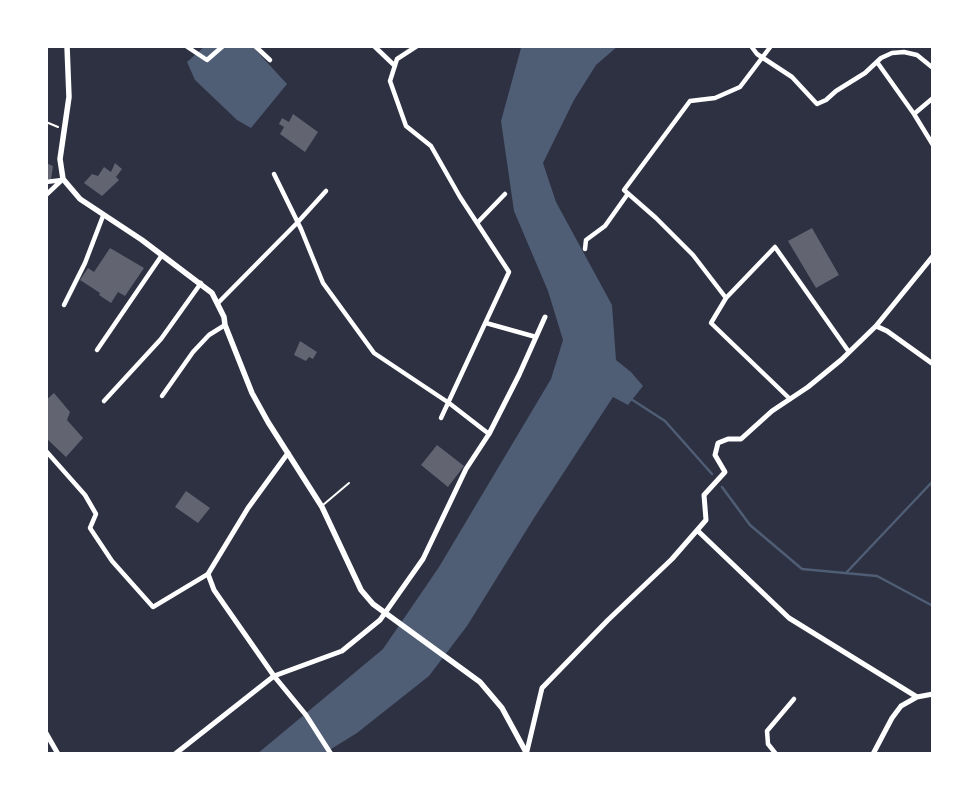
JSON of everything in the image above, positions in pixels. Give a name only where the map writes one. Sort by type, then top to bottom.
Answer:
[{"type":"main road","points":[[67,46],[69,97],[60,159],[63,179],[80,199],[162,254],[201,283],[218,303],[252,393],[322,507],[361,590],[378,608],[468,672],[502,708],[527,752]]},
{"type":"street","points":[[186,46],[207,60],[223,46]]},
{"type":"street","points":[[255,46],[270,60]]},
{"type":"street","points":[[374,46],[395,66]]},
{"type":"street","points":[[417,46],[397,59],[390,81],[406,126],[431,146],[509,272],[442,418]]},
{"type":"street","points":[[751,46],[764,58],[792,77],[813,101],[820,104],[892,53],[904,52],[917,55],[933,68]]},
{"type":"street","points":[[726,298],[686,249],[656,218],[627,195],[625,188],[690,101],[715,98],[740,87],[772,46]]},
{"type":"street","points":[[878,62],[933,145]]},
{"type":"street","points":[[914,114],[933,98]]},
{"type":"street","points":[[274,174],[298,223],[323,283],[374,353],[449,403],[489,434]]},
{"type":"street","points":[[46,182],[63,179]]},
{"type":"street","points":[[46,195],[63,179]]},
{"type":"street","points":[[218,303],[298,223],[326,191]]},
{"type":"street","points":[[477,223],[505,194]]},
{"type":"street","points":[[585,249],[586,240],[605,226],[627,195]]},
{"type":"street","points":[[64,305],[85,263],[103,216]]},
{"type":"street","points":[[790,399],[711,323],[726,298],[775,247],[849,352]]},
{"type":"street","points":[[97,350],[162,254]]},
{"type":"street","points":[[527,752],[542,688],[698,531],[706,520],[704,495],[726,472],[715,455],[716,446],[722,440],[741,439],[772,412],[808,387],[849,352],[876,326],[933,256]]},
{"type":"street","points":[[104,401],[161,340],[201,283]]},
{"type":"street","points":[[175,754],[274,676],[342,650],[380,620],[423,559],[466,469],[489,434],[544,317]]},
{"type":"street","points":[[486,323],[536,337]]},
{"type":"street","points":[[162,396],[193,352],[209,335],[225,325]]},
{"type":"street","points":[[876,326],[888,331],[933,364]]},
{"type":"street","points":[[46,451],[85,496],[96,514],[90,528],[112,562],[153,607],[208,574],[248,508],[288,452]]},
{"type":"street","points":[[698,531],[789,618],[917,697]]},
{"type":"street","points":[[208,574],[214,590],[274,676],[306,715],[330,754]]},
{"type":"street","points":[[873,754],[892,718],[901,706],[917,697],[933,694]]},
{"type":"street","points":[[776,754],[768,744],[766,731],[794,699]]},
{"type":"street","points":[[46,733],[58,754]]},
{"type":"lane","points":[[322,507],[349,483]]},
{"type":"path","points":[[46,122],[65,129]]},
{"type":"water","points":[[205,46],[252,46],[287,84],[251,128],[237,120],[195,80],[187,62]]},
{"type":"water","points":[[524,46],[618,46],[596,65],[574,100],[543,163],[556,202],[612,305],[616,360],[631,372],[643,386],[628,405],[613,397],[534,518],[467,626],[429,676],[357,733],[323,754],[257,754],[383,649],[439,567],[551,379],[563,340],[548,291],[514,211],[501,121],[521,48]]},
{"type":"building","points":[[293,114],[318,132],[305,152],[280,134],[284,127],[279,124],[282,118],[289,122]]},
{"type":"building","points":[[46,163],[53,166],[51,180],[46,179]]},
{"type":"building","points":[[115,163],[122,169],[116,177],[119,180],[102,196],[84,183],[92,174],[98,176],[104,167],[111,172]]},
{"type":"building","points":[[812,228],[839,275],[816,288],[788,241]]},
{"type":"building","points":[[110,248],[144,268],[125,296],[118,292],[111,303],[80,280],[88,268],[94,272]]},
{"type":"building","points":[[300,341],[317,352],[313,359],[309,357],[306,361],[294,355]]},
{"type":"building","points":[[54,393],[70,412],[67,420],[83,438],[66,457],[46,438],[46,400]]},
{"type":"building","points":[[437,445],[464,466],[448,487],[421,465]]},
{"type":"building","points":[[186,491],[210,508],[198,523],[175,507]]},
{"type":"waterway","points":[[631,399],[665,421],[712,474]]},
{"type":"waterway","points":[[846,573],[933,481]]},
{"type":"waterway","points":[[722,487],[750,525],[802,569],[877,576],[933,606]]}]
